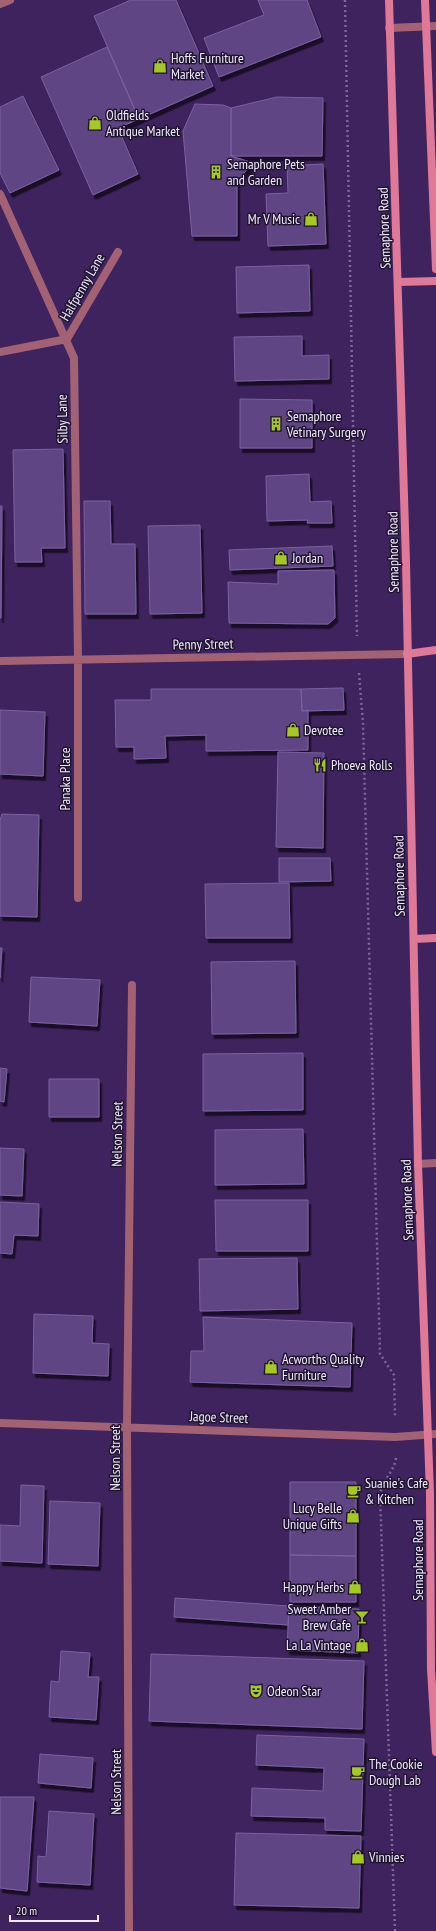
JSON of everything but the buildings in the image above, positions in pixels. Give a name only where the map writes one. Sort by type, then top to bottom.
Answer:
[{"type":"main road","name":"Semaphore Road","points":[[389,0],[399,282],[418,1164],[432,1434],[434,1695],[436,1752]]},
{"type":"main road","points":[[425,0],[436,268]]},
{"type":"main road","points":[[399,282],[436,281]]},
{"type":"main road","points":[[407,654],[436,650]]},
{"type":"main road","points":[[414,939],[436,938]]},
{"type":"street","points":[[0,4],[10,0]]},
{"type":"street","points":[[390,28],[436,26]]},
{"type":"street","name":"Silby Lane","points":[[0,194],[67,339],[74,358],[78,659]]},
{"type":"street","name":"Halfpenny Lane","points":[[0,352],[67,339],[118,252]]},
{"type":"street","name":"Penny Street","points":[[0,661],[407,654]]},
{"type":"street","name":"Panaka Place","points":[[78,659],[78,898]]},
{"type":"street","name":"Nelson Street","points":[[130,1931],[128,1426],[132,985]]},
{"type":"street","points":[[418,1164],[436,1163]]},
{"type":"street","name":"Jagoe Street","points":[[0,1423],[128,1426],[395,1436],[432,1434]]},
{"type":"path","points":[[345,0],[357,655],[363,723],[380,1354],[394,1375],[396,1464],[382,1484],[380,1494],[395,1931]]},
{"type":"place","name":"Hoffs Furniture Market","points":[[160,66]]},
{"type":"place","name":"Oldfields Antique Market","points":[[95,123]]},
{"type":"place","name":"Semaphore Pets and Garden","points":[[216,172]]},
{"type":"place","name":"Mr V Music","points":[[311,219]]},
{"type":"place","name":"Semaphore Vetinary Surgery","points":[[276,424]]},
{"type":"place","name":"Jordan","points":[[281,558]]},
{"type":"place","name":"Devotee","points":[[293,730]]},
{"type":"place","name":"Phoeva Rolls","points":[[320,765]]},
{"type":"place","name":"Acworths Quality Furniture","points":[[271,1367]]},
{"type":"place","name":"Suanie's Cafe & Kitchen","points":[[354,1491]]},
{"type":"place","name":"Lucy Belle Unique Gifts","points":[[353,1516]]},
{"type":"place","name":"Happy Herbs","points":[[355,1587]]},
{"type":"place","name":"Sweet Amber Brew Cafe","points":[[362,1617]]},
{"type":"place","name":"La La Vintage","points":[[362,1645]]},
{"type":"place","name":"Odeon Star","points":[[256,1691]]},
{"type":"place","name":"The Cookie Dough Lab","points":[[358,1772]]},
{"type":"place","name":"Vinnies","points":[[358,1857]]}]
